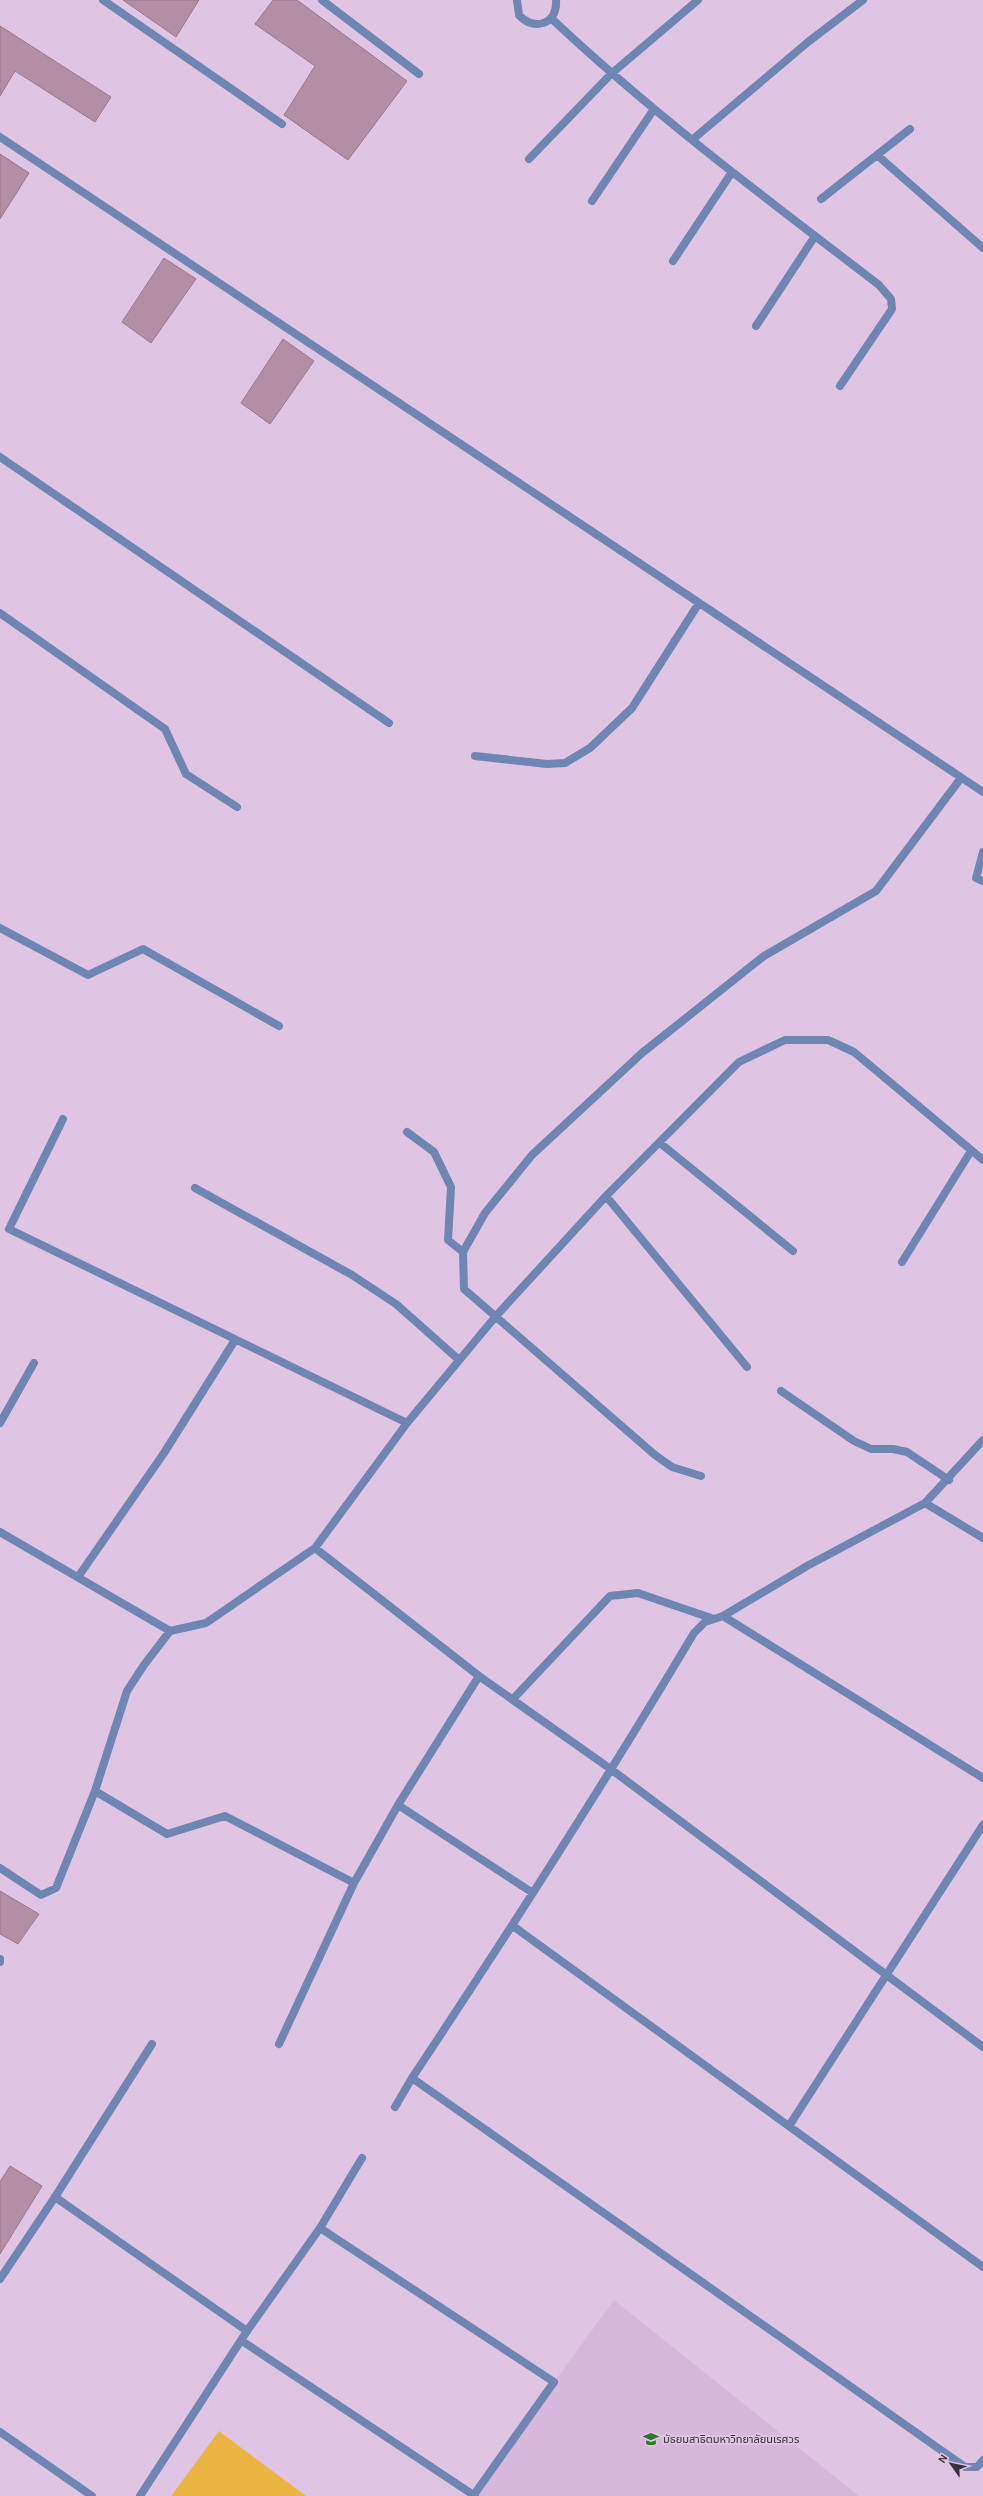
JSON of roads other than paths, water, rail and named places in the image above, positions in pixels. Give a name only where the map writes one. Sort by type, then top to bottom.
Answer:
[{"type":"street","points":[[103,0],[282,124]]},
{"type":"street","points":[[322,0],[419,74]]},
{"type":"street","points":[[516,0],[519,15],[531,24],[538,25],[552,19],[556,10],[556,0]]},
{"type":"street","points":[[529,159],[610,74],[698,0]]},
{"type":"street","points":[[692,140],[808,42],[863,0]]},
{"type":"street","points":[[552,19],[610,74],[732,172],[879,285],[891,299],[892,308],[840,386]]},
{"type":"street","points":[[592,201],[654,109]]},
{"type":"street","points":[[821,199],[910,129]]},
{"type":"street","points":[[0,137],[983,792]]},
{"type":"street","points":[[877,155],[983,248]]},
{"type":"street","points":[[673,261],[732,172]]},
{"type":"street","points":[[756,326],[816,236]]},
{"type":"street","points":[[0,456],[389,723]]},
{"type":"street","points":[[475,756],[547,764],[565,763],[590,748],[632,708],[699,603]]},
{"type":"street","points":[[0,613],[165,729],[186,774],[237,807]]},
{"type":"street","points":[[700,1476],[672,1467],[655,1455],[464,1289],[463,1252],[485,1213],[532,1155],[642,1053],[764,956],[876,892],[961,778]]},
{"type":"street","points":[[983,852],[976,878],[983,881]]},
{"type":"street","points":[[0,928],[88,975],[143,949],[279,1026]]},
{"type":"street","points":[[0,1868],[41,1895],[56,1888],[95,1791],[127,1691],[144,1665],[170,1631],[206,1623],[315,1548],[407,1423],[458,1359],[606,1196],[739,1062],[786,1040],[828,1040],[854,1052],[983,1160]]},
{"type":"street","points":[[63,1119],[9,1229],[407,1423]]},
{"type":"street","points":[[407,1132],[434,1152],[451,1187],[448,1240],[463,1252]]},
{"type":"street","points":[[660,1143],[793,1251]]},
{"type":"street","points":[[902,1262],[971,1151]]},
{"type":"street","points":[[195,1188],[352,1275],[401,1308],[458,1359]]},
{"type":"street","points":[[606,1196],[747,1367]]},
{"type":"street","points":[[78,1577],[164,1453],[235,1340]]},
{"type":"street","points":[[0,1423],[34,1363]]},
{"type":"street","points":[[781,1391],[854,1441],[871,1449],[893,1449],[907,1452],[949,1480]]},
{"type":"street","points":[[394,2107],[513,1926],[612,1770],[694,1633],[705,1622],[723,1616],[807,1566],[925,1503],[949,1480],[983,1440]]},
{"type":"street","points":[[925,1503],[983,1538]]},
{"type":"street","points":[[0,1532],[170,1631]]},
{"type":"street","points":[[315,1548],[479,1676],[612,1770],[983,2047]]},
{"type":"street","points":[[513,1699],[610,1596],[638,1594],[714,1619]]},
{"type":"street","points":[[723,1616],[983,1778]]},
{"type":"street","points":[[278,2044],[354,1883],[398,1805],[479,1676]]},
{"type":"street","points":[[95,1791],[167,1834],[225,1816],[354,1883]]},
{"type":"street","points":[[398,1805],[533,1893]]},
{"type":"street","points":[[789,2126],[983,1825]]},
{"type":"street","points":[[513,1926],[983,2267]]},
{"type":"street","points":[[0,2279],[55,2197],[152,2044]]},
{"type":"street","points":[[412,2078],[965,2467],[977,2467],[983,2460]]},
{"type":"street","points":[[140,2496],[242,2341],[247,2331],[320,2228],[362,2158]]},
{"type":"street","points":[[55,2197],[247,2331]]},
{"type":"street","points":[[242,2341],[474,2496],[554,2382],[320,2228]]},
{"type":"street","points":[[0,2432],[92,2496]]},
{"type":"place","name":"มัธยมสาธิตมหาวิทยาลัยนเรศวร","points":[[651,2439]]}]
